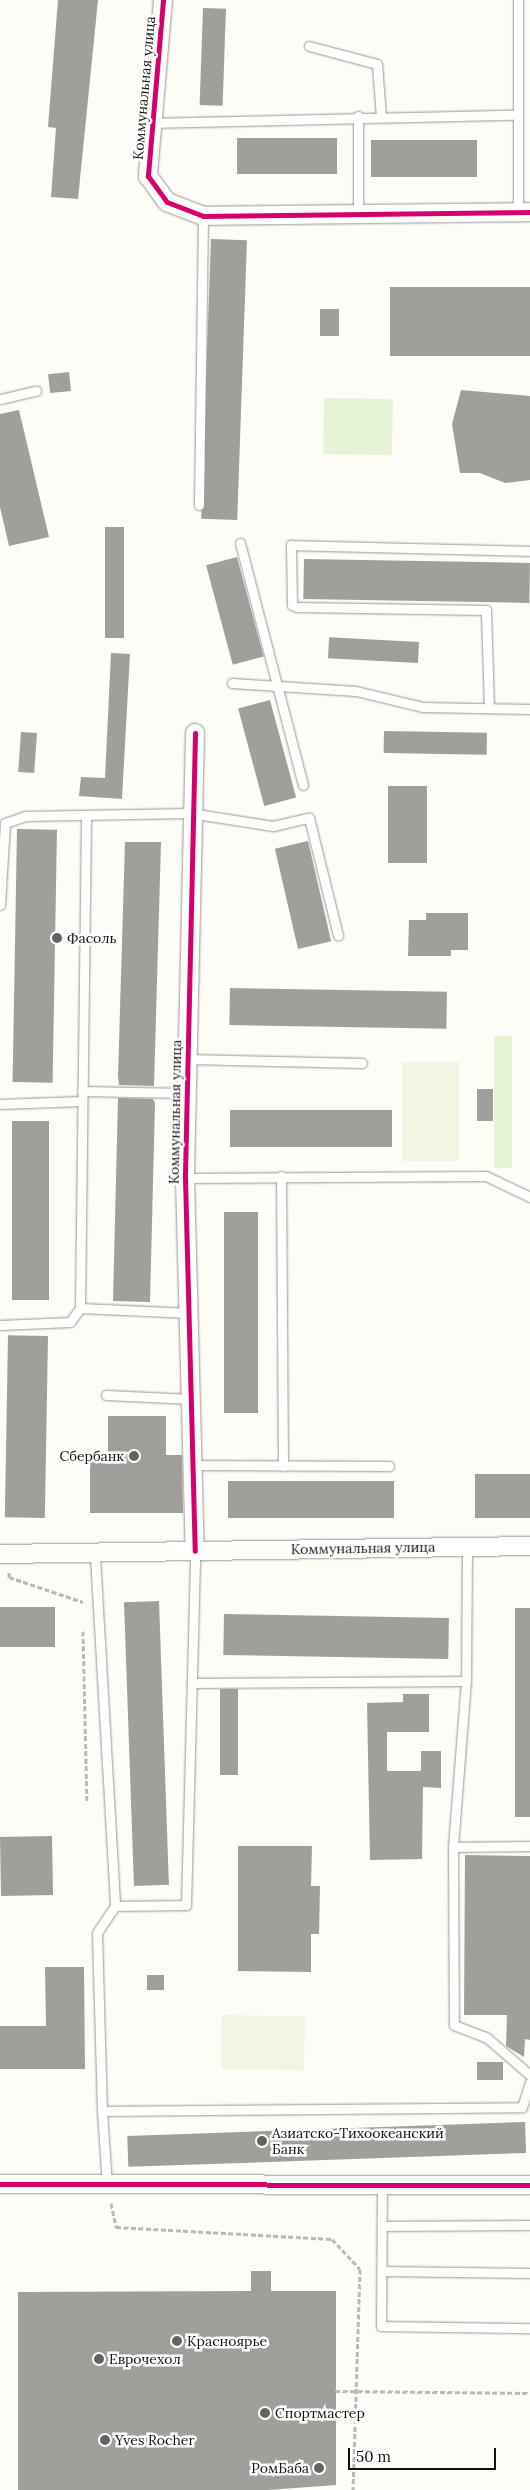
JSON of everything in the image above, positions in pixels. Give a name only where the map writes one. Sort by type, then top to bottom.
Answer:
[{"type":"street","name":"Коммунальная улица","points":[[163,0],[148,176],[167,202],[203,216]]},
{"type":"street","points":[[203,216],[358,212],[524,212]]},
{"type":"street","name":"Коммунальная улица","points":[[195,733],[190,813],[185,1178],[195,1551]]},
{"type":"street","name":"Коммунальная улица","points":[[5,1555],[95,1556],[195,1551],[530,1546]]},
{"type":"street","points":[[0,2184],[107,2186],[530,2185]]},
{"type":"lane","points":[[518,0],[518,115],[524,212]]},
{"type":"lane","points":[[309,46],[377,64],[381,117]]},
{"type":"lane","points":[[153,122],[358,116],[518,115]]},
{"type":"lane","points":[[358,116],[358,212]]},
{"type":"lane","points":[[199,505],[203,216]]},
{"type":"lane","points":[[0,399],[36,391]]},
{"type":"lane","points":[[240,543],[303,785]]},
{"type":"lane","points":[[488,708],[486,610],[296,607],[292,605],[291,545],[530,551]]},
{"type":"lane","points":[[232,683],[276,683],[356,691],[422,707],[530,709]]},
{"type":"lane","points":[[0,905],[5,823],[25,816],[190,813],[273,826],[309,818],[338,935]]},
{"type":"lane","points":[[0,1325],[70,1322],[80,1308],[86,816]]},
{"type":"lane","points":[[187,1059],[362,1063]]},
{"type":"lane","points":[[82,1091],[186,1093]]},
{"type":"lane","points":[[0,1104],[82,1101]]},
{"type":"lane","points":[[281,1176],[283,1466]]},
{"type":"lane","points":[[185,1178],[486,1176],[530,1197]]},
{"type":"lane","points":[[80,1308],[190,1313]]},
{"type":"lane","points":[[106,1395],[192,1399]]},
{"type":"lane","points":[[194,1465],[389,1466]]},
{"type":"lane","points":[[467,1546],[466,1681],[453,1847],[454,2025],[486,2037],[530,2075]]},
{"type":"lane","points":[[116,1906],[186,1905],[195,1683],[195,1551]]},
{"type":"lane","points":[[95,1556],[116,1906],[97,1933],[102,2111],[107,2186]]},
{"type":"lane","points":[[195,1683],[466,1681]]},
{"type":"lane","points":[[453,1847],[530,1846]]},
{"type":"lane","points":[[102,2111],[522,2107],[530,2082]]},
{"type":"lane","points":[[382,2186],[381,2326],[530,2328]]},
{"type":"lane","points":[[382,2226],[530,2225]]},
{"type":"lane","points":[[382,2271],[530,2273]]},
{"type":"path","points":[[5,1555],[9,1577],[83,1602],[83,1611]]},
{"type":"path","points":[[83,1621],[87,1803]]},
{"type":"path","points":[[107,2186],[116,2227],[332,2238],[360,2269],[353,2490]]},
{"type":"path","points":[[334,2391],[356,2393],[530,2393]]},
{"type":"green space","points":[[324,398],[393,399],[392,455],[323,454]]},
{"type":"green space","points":[[494,1036],[512,1036],[512,1168],[494,1168]]},
{"type":"green space","points":[[402,1062],[459,1062],[459,1161],[402,1161]]},
{"type":"green space","points":[[222,2015],[305,2016],[304,2070],[221,2069]]},
{"type":"building","points":[[58,0],[98,0],[78,199],[51,197],[56,128],[48,127]]},
{"type":"building","points":[[203,8],[226,9],[223,106],[200,105]]},
{"type":"building","points":[[237,138],[337,138],[337,174],[237,174]]},
{"type":"building","points":[[371,140],[477,140],[477,177],[371,177]]},
{"type":"building","points":[[211,239],[247,240],[237,520],[201,519]]},
{"type":"building","points":[[390,287],[530,287],[530,356],[390,356]]},
{"type":"building","points":[[320,309],[339,309],[339,336],[320,336]]},
{"type":"building","points":[[69,372],[71,391],[50,393],[48,374]]},
{"type":"building","points":[[461,390],[530,396],[530,480],[505,483],[480,473],[460,473],[452,424]]},
{"type":"building","points":[[19,410],[49,537],[9,546],[0,507],[0,414]]},
{"type":"building","points":[[105,527],[124,527],[124,638],[105,638]]},
{"type":"building","points":[[237,557],[264,656],[233,665],[206,565]]},
{"type":"building","points":[[304,559],[530,563],[529,603],[303,599]]},
{"type":"building","points":[[329,637],[419,642],[418,663],[328,658]]},
{"type":"building","points":[[111,653],[130,654],[122,799],[79,796],[81,777],[105,778]]},
{"type":"building","points":[[270,700],[296,798],[264,806],[238,709]]},
{"type":"building","points":[[384,731],[487,733],[487,755],[384,753]]},
{"type":"building","points":[[21,732],[37,733],[34,773],[18,772]]},
{"type":"building","points":[[388,786],[427,786],[427,863],[388,863]]},
{"type":"building","points":[[17,829],[57,830],[53,1083],[13,1082]]},
{"type":"building","points":[[308,841],[331,941],[298,949],[275,849]]},
{"type":"building","points":[[125,842],[161,842],[154,1086],[119,1085]]},
{"type":"building","points":[[426,913],[468,913],[468,950],[451,950],[451,956],[408,956],[409,920],[426,920]]},
{"type":"building","points":[[230,988],[447,992],[446,1029],[229,1025]]},
{"type":"building","points":[[477,1089],[493,1089],[493,1121],[477,1121]]},
{"type":"building","points":[[118,1098],[153,1099],[155,1103],[150,1302],[113,1301]]},
{"type":"building","points":[[230,1110],[392,1110],[392,1147],[230,1147]]},
{"type":"building","points":[[12,1121],[49,1121],[49,1300],[12,1300]]},
{"type":"building","points":[[224,1212],[258,1212],[258,1413],[224,1413]]},
{"type":"building","points":[[8,1335],[48,1336],[45,1518],[5,1517]]},
{"type":"building","points":[[108,1416],[166,1416],[166,1455],[182,1455],[183,1513],[90,1513],[90,1455],[108,1455]]},
{"type":"building","points":[[475,1474],[530,1474],[530,1518],[475,1518]]},
{"type":"building","points":[[228,1481],[394,1481],[394,1518],[228,1518]]},
{"type":"building","points":[[159,1601],[169,1885],[134,1886],[124,1602]]},
{"type":"building","points":[[0,1607],[55,1607],[55,1647],[0,1647]]},
{"type":"building","points":[[515,1608],[530,1608],[530,1817],[515,1817]]},
{"type":"building","points":[[224,1614],[449,1618],[448,1659],[223,1655]]},
{"type":"building","points":[[220,1689],[238,1689],[238,1775],[220,1775]]},
{"type":"building","points":[[403,1694],[429,1694],[429,1732],[387,1732],[387,1771],[421,1771],[421,1751],[441,1751],[441,1788],[423,1787],[422,1859],[370,1860],[367,1703],[403,1702]]},
{"type":"building","points":[[52,1836],[53,1895],[1,1896],[0,1837]]},
{"type":"building","points":[[238,1846],[312,1846],[311,1886],[320,1886],[319,1934],[311,1934],[311,1972],[238,1971]]},
{"type":"building","points":[[465,1855],[530,1856],[530,2040],[525,2039],[524,2057],[506,2046],[507,2015],[464,2015]]},
{"type":"building","points":[[45,1967],[84,1967],[85,2069],[0,2069],[0,2026],[46,2026]]},
{"type":"building","points":[[147,1975],[164,1975],[164,1990],[147,1990]]},
{"type":"building","points":[[477,2062],[503,2062],[503,2080],[477,2080]]},
{"type":"building","points":[[525,2122],[526,2153],[128,2167],[127,2136]]},
{"type":"building","name":"Красноярье","points":[[251,2271],[271,2271],[271,2291],[336,2291],[336,2485],[268,2490],[18,2490],[18,2292],[251,2291]]},
{"type":"cycle path","points":[[163,0],[148,176],[167,202],[203,216],[530,212]]},
{"type":"cycle path","points":[[195,733],[185,1178],[195,1551]]},
{"type":"cycle path","points":[[0,2184],[530,2185]]},
{"type":"place","name":"Фасоль","points":[[57,938]]},
{"type":"place","name":"Сбербанк","points":[[134,1456]]},
{"type":"place","name":"Азиатско-Тихоокеанский Банк","points":[[262,2141]]},
{"type":"place","name":"Красноярье","points":[[177,2341]]},
{"type":"place","name":"Еврочехол","points":[[99,2359]]},
{"type":"place","name":"Спортмастер","points":[[265,2413]]},
{"type":"place","name":"Yves Rocher","points":[[105,2440]]},
{"type":"place","name":"РомБаба","points":[[319,2468]]}]
